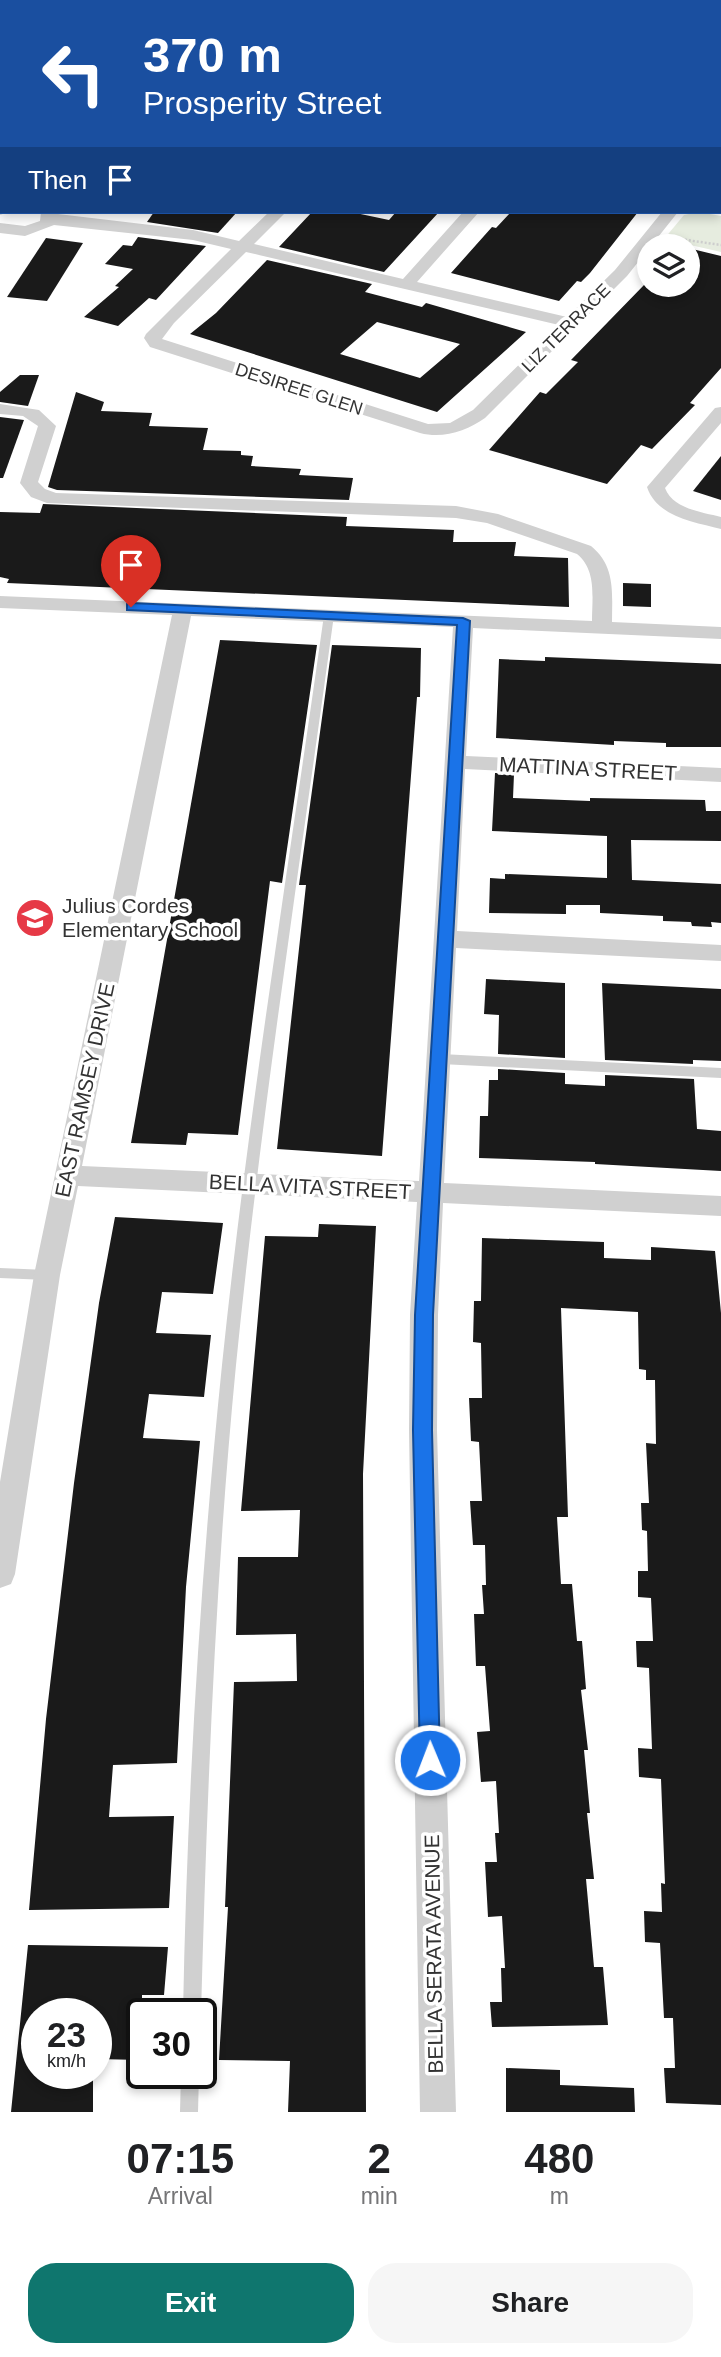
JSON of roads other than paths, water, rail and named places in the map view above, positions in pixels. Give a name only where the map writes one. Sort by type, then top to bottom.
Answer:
[{"type":"street","points":[[242,247],[276,214]]},
{"type":"street","points":[[408,283],[469,214]]},
{"type":"street","name":"LIZ TERRACE","points":[[449,430],[466,424],[479,414],[621,273],[668,214]]},
{"type":"street","points":[[0,247],[6,229],[35,229],[49,216],[193,235],[571,323]]},
{"type":"street","name":"DESIREE GLEN","points":[[242,247],[152,338],[165,348],[426,429],[449,430]]},
{"type":"street","points":[[0,409],[31,413],[41,418],[47,426],[29,484],[38,493],[54,499],[469,513],[594,556],[600,571],[602,627]]},
{"type":"street","points":[[721,412],[656,487],[657,494],[672,507],[721,523]]},
{"type":"street","points":[[0,602],[721,633]]},
{"type":"street","name":"EAST RAMSEY DRIVE","points":[[0,1574],[2,1536],[47,1275],[184,609]]},
{"type":"street","name":"BELLA SERATA AVENUE","points":[[438,2112],[423,1430],[424,1315],[441,1059],[463,621]]},
{"type":"street","name":"MATTINA STREET","points":[[454,762],[721,775]]},
{"type":"street","points":[[445,939],[721,953]]},
{"type":"street","name":"BELLA VITA STREET","points":[[67,1175],[721,1206]]},
{"type":"lane","points":[[193,1998],[201,1730],[219,1474],[250,1184],[329,615]]},
{"type":"lane","points":[[441,1059],[721,1073]]},
{"type":"lane","points":[[0,1273],[47,1275]]},
{"type":"lane","points":[[189,2112],[190,2089]]},
{"type":"place","name":"Julius Cordes Elementary School","points":[[35,918]]}]
